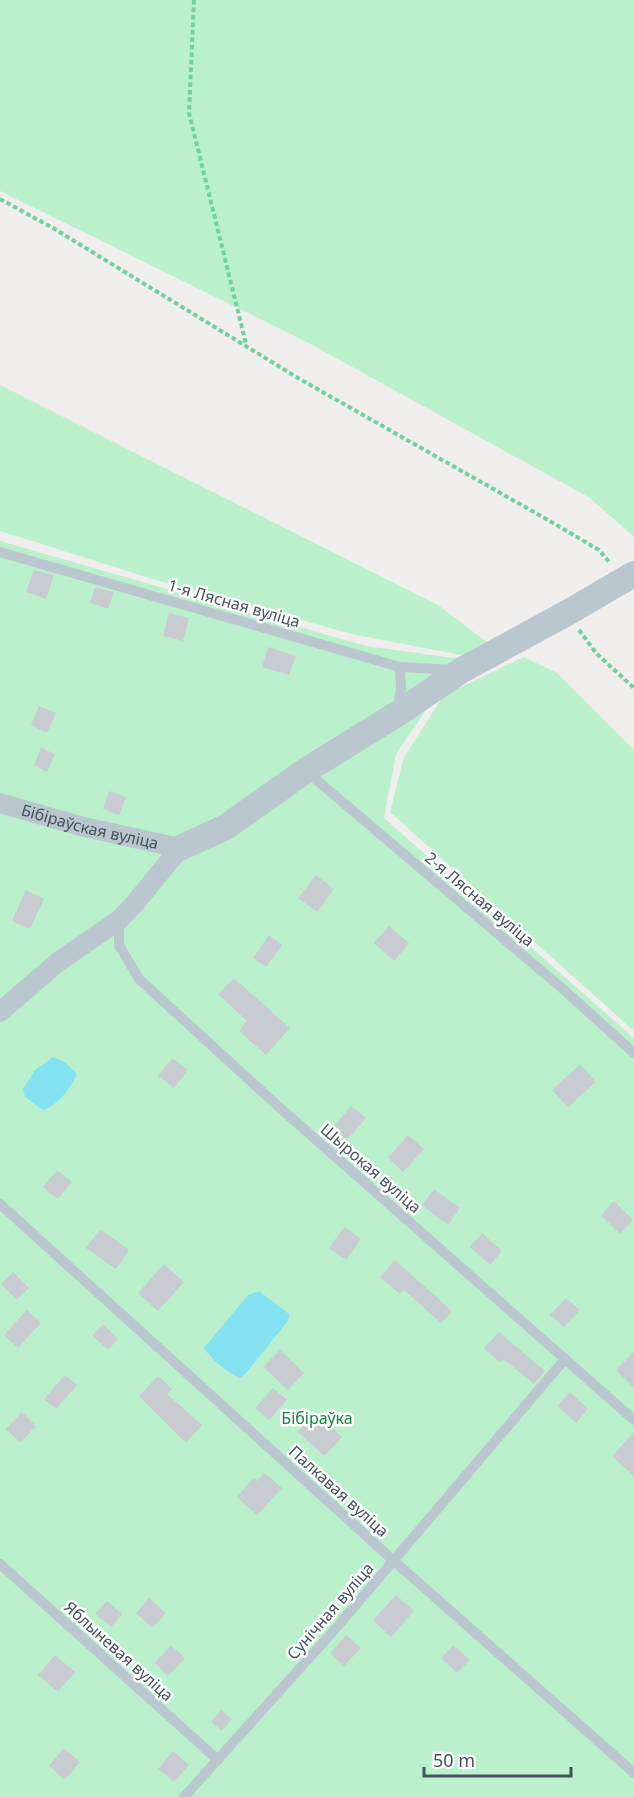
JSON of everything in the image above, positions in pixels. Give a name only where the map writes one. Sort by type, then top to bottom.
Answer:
[{"type":"street","points":[[0,1012],[58,962],[119,920],[180,848],[226,827],[305,771],[397,714],[462,670],[629,577]]},
{"type":"street","name":"Бібіраўская вуліца","points":[[0,803],[84,827],[180,848]]},
{"type":"lane","name":"1-я Лясная вуліца","points":[[0,552],[400,667],[462,670]]},
{"type":"lane","points":[[397,714],[401,689],[400,667]]},
{"type":"lane","name":"2-я Лясная вуліца","points":[[305,771],[564,990],[634,1053]]},
{"type":"lane","name":"Шырокая вуліца","points":[[119,920],[119,945],[139,979],[287,1114],[634,1420]]},
{"type":"lane","name":"Палкавая вуліца","points":[[0,1204],[394,1561],[634,1773]]},
{"type":"lane","name":"Сунічная вуліца","points":[[184,1797],[337,1628],[565,1359]]},
{"type":"lane","name":"Яблыневая вуліца","points":[[0,1564],[218,1760]]},
{"type":"path","points":[[194,0],[189,113],[246,345]]},
{"type":"path","points":[[0,199],[53,228],[298,378],[489,484],[599,550],[629,577]]},
{"type":"path","points":[[567,613],[596,653],[634,688]]},
{"type":"green space","points":[[0,0],[634,0],[634,537],[590,498],[307,342],[0,191]]},
{"type":"green space","points":[[0,385],[438,605],[492,646],[466,656],[352,634],[159,581],[0,531]]},
{"type":"green space","name":"Бібіраўка","points":[[0,541],[366,646],[461,659],[396,754],[384,818],[634,1038],[634,1797],[0,1797]]},
{"type":"green space","points":[[524,657],[557,673],[634,750],[634,1031],[390,812],[404,757],[444,695]]},
{"type":"water","points":[[53,1057],[65,1062],[77,1074],[63,1096],[43,1110],[25,1097],[23,1089],[35,1070]]},
{"type":"water","points":[[259,1291],[289,1314],[288,1321],[240,1378],[220,1365],[204,1348],[248,1295]]},
{"type":"building","points":[[34,570],[54,575],[46,599],[26,592]]},
{"type":"building","points":[[95,587],[114,592],[108,609],[90,603]]},
{"type":"building","points":[[169,613],[189,618],[183,641],[163,636]]},
{"type":"building","points":[[268,647],[296,656],[289,675],[262,667]]},
{"type":"building","points":[[39,706],[56,713],[47,733],[31,725]]},
{"type":"building","points":[[41,748],[55,754],[47,772],[34,765]]},
{"type":"building","points":[[109,791],[126,797],[119,815],[103,809]]},
{"type":"building","points":[[316,875],[334,889],[317,912],[298,898]]},
{"type":"building","points":[[26,890],[44,899],[30,929],[12,921]]},
{"type":"building","points":[[389,926],[409,943],[394,961],[374,943]]},
{"type":"building","points":[[269,935],[282,945],[266,967],[253,958]]},
{"type":"building","points":[[234,978],[290,1028],[266,1055],[239,1031],[247,1021],[218,994]]},
{"type":"building","points":[[172,1058],[188,1070],[174,1088],[158,1076]]},
{"type":"building","points":[[580,1064],[596,1082],[568,1107],[552,1090]]},
{"type":"building","points":[[351,1106],[366,1118],[347,1140],[332,1128]]},
{"type":"building","points":[[408,1135],[424,1149],[403,1172],[388,1158]]},
{"type":"building","points":[[57,1170],[72,1182],[58,1199],[43,1187]]},
{"type":"building","points":[[434,1189],[460,1208],[448,1225],[422,1205]]},
{"type":"building","points":[[614,1201],[633,1220],[620,1234],[601,1215]]},
{"type":"building","points":[[344,1227],[361,1239],[346,1260],[329,1248]]},
{"type":"building","points":[[100,1229],[129,1250],[116,1269],[86,1248]]},
{"type":"building","points":[[482,1233],[502,1251],[490,1265],[470,1247]]},
{"type":"building","points":[[395,1260],[452,1311],[441,1323],[404,1290],[400,1294],[380,1277]]},
{"type":"building","points":[[164,1264],[184,1282],[158,1311],[138,1293]]},
{"type":"building","points":[[13,1272],[29,1288],[17,1300],[1,1284]]},
{"type":"building","points":[[566,1298],[580,1310],[564,1327],[550,1315]]},
{"type":"building","points":[[27,1310],[41,1323],[18,1348],[4,1335]]},
{"type":"building","points":[[103,1324],[118,1339],[108,1350],[92,1335]]},
{"type":"building","points":[[499,1332],[545,1371],[534,1384],[503,1359],[500,1363],[484,1348]]},
{"type":"building","points":[[280,1350],[304,1373],[288,1390],[263,1367]]},
{"type":"building","points":[[634,1352],[634,1388],[616,1370]]},
{"type":"building","points":[[65,1375],[77,1385],[56,1409],[44,1399]]},
{"type":"building","points":[[158,1376],[172,1389],[167,1394],[202,1425],[186,1443],[139,1396]]},
{"type":"building","points":[[273,1388],[287,1400],[269,1420],[255,1408]]},
{"type":"building","points":[[570,1392],[588,1409],[576,1423],[557,1406]]},
{"type":"building","points":[[22,1412],[36,1426],[20,1443],[6,1429]]},
{"type":"building","points":[[316,1412],[342,1437],[324,1456],[298,1432]]},
{"type":"building","points":[[634,1432],[634,1476],[612,1456]]},
{"type":"building","points":[[265,1473],[282,1488],[257,1515],[237,1497],[254,1478],[257,1481]]},
{"type":"building","points":[[396,1595],[414,1611],[391,1637],[373,1620]]},
{"type":"building","points":[[149,1598],[166,1613],[152,1628],[136,1613]]},
{"type":"building","points":[[107,1601],[122,1614],[111,1627],[95,1614]]},
{"type":"building","points":[[346,1635],[361,1648],[344,1666],[330,1653]]},
{"type":"building","points":[[171,1645],[185,1658],[168,1676],[155,1663]]},
{"type":"building","points":[[453,1645],[470,1660],[457,1673],[441,1658]]},
{"type":"building","points":[[55,1655],[75,1672],[58,1692],[38,1675]]},
{"type":"building","points":[[221,1710],[232,1719],[222,1731],[211,1722]]},
{"type":"building","points":[[64,1748],[80,1762],[65,1780],[49,1766]]},
{"type":"building","points":[[173,1751],[189,1765],[174,1782],[158,1769]]}]
